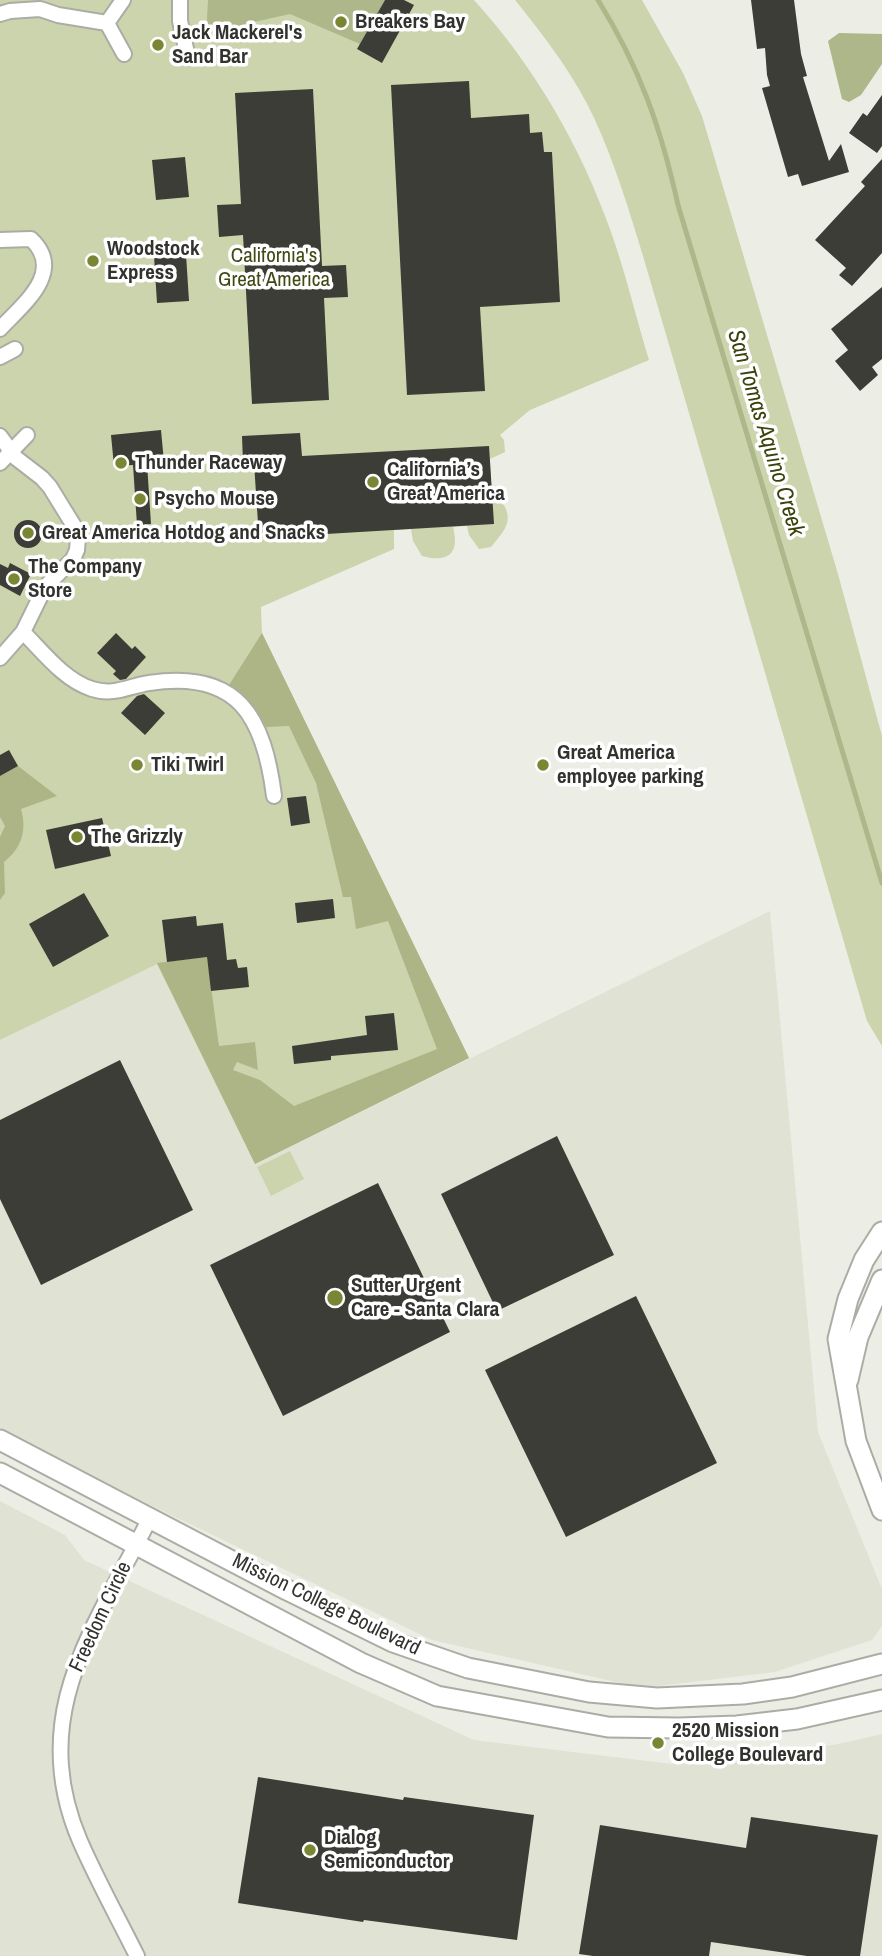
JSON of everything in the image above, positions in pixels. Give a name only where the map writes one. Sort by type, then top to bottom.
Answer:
[{"type":"main road","points":[[882,1232],[864,1259],[852,1289],[838,1339],[856,1441],[882,1510]]},
{"type":"main road","points":[[846,1391],[859,1337],[882,1280]]},
{"type":"main road","name":"Mission College Boulevard","points":[[0,1440],[287,1590],[393,1642],[468,1668],[589,1692],[657,1698],[743,1694],[792,1687],[882,1664]]},
{"type":"main road","name":"Mission College Boulevard","points":[[0,1473],[361,1663],[437,1696],[608,1727],[678,1728],[737,1726],[797,1719],[882,1700]]},
{"type":"street","points":[[107,23],[123,0]]},
{"type":"street","points":[[180,0],[180,21],[188,58]]},
{"type":"street","points":[[0,14],[40,9],[58,15],[107,23]]},
{"type":"street","points":[[107,23],[124,54]]},
{"type":"street","points":[[0,240],[31,239],[44,259],[43,278],[0,330]]},
{"type":"street","points":[[0,357],[15,349]]},
{"type":"street","points":[[0,463],[27,435]]},
{"type":"street","points":[[0,436],[12,453],[50,487],[74,526],[78,538],[73,559],[45,587],[23,632],[0,658]]},
{"type":"street","points":[[23,632],[59,669],[80,684],[95,690],[119,691],[144,683],[181,681],[208,685],[225,693],[248,712],[260,731],[270,766],[274,796]]},
{"type":"street","name":"Freedom Circle","points":[[137,1956],[80,1840],[62,1782],[60,1749],[61,1718],[83,1647],[150,1518]]},
{"type":"shaded area","name":"Breakers Bay","points":[[208,0],[385,0],[360,44],[290,14],[210,32],[207,19]]},
{"type":"shaded area","points":[[839,33],[882,34],[882,64],[861,95],[849,102],[842,99],[828,41]]},
{"type":"shaded area","points":[[262,633],[469,1058],[255,1164],[157,963],[207,957],[219,1046],[255,1042],[258,1070],[237,1062],[233,1070],[260,1080],[294,1106],[437,1049],[388,921],[356,929],[351,897],[343,897],[316,783],[289,726],[266,727],[256,710],[229,685]]},
{"type":"shaded area","points":[[18,766],[57,796],[21,809],[22,838],[15,851],[4,862],[5,893],[0,900],[0,837],[5,826],[0,817],[0,776]]},
{"type":"shaded area","points":[[770,911],[818,1432],[882,1589],[882,1626],[872,1640],[775,1672],[642,1688],[432,1640],[154,1507],[0,1428],[0,1040],[157,963],[255,1164]]},
{"type":"shaded area","points":[[0,1501],[65,1535],[84,1560],[474,1740],[672,1764],[833,1745],[882,1734],[882,1956],[0,1956]]},
{"type":"green space","name":"California's Great America","points":[[0,0],[474,0],[536,80],[586,169],[616,248],[649,360],[530,410],[500,435],[504,440],[505,452],[490,459],[492,500],[504,505],[508,517],[505,527],[491,547],[479,549],[469,535],[467,526],[453,527],[453,550],[445,557],[431,558],[422,556],[413,541],[411,529],[394,530],[394,549],[261,607],[262,633],[469,1058],[255,1164],[157,964],[0,1040]]},
{"type":"green space","points":[[515,0],[642,0],[683,73],[702,116],[838,574],[882,736],[882,1046],[867,1021],[627,204],[595,120],[578,88]]},
{"type":"green space","points":[[290,1151],[304,1179],[271,1196],[257,1167]]},
{"type":"building","points":[[385,0],[404,0],[414,5],[382,63],[357,49]]},
{"type":"building","points":[[751,0],[794,0],[801,54],[807,76],[803,77],[829,161],[841,144],[849,172],[802,186],[798,174],[788,177],[762,88],[770,86],[765,48],[757,49]]},
{"type":"building","points":[[469,81],[471,118],[529,114],[530,133],[542,132],[544,152],[552,152],[560,302],[480,307],[485,391],[407,395],[391,85]]},
{"type":"building","points":[[313,89],[322,266],[346,265],[348,297],[324,298],[329,400],[252,404],[243,235],[219,237],[217,205],[241,204],[235,93]]},
{"type":"building","points":[[882,95],[882,146],[877,153],[849,133],[863,113],[867,116]]},
{"type":"building","points":[[185,157],[189,197],[156,200],[152,160]]},
{"type":"building","points":[[882,159],[882,253],[852,286],[839,275],[846,268],[815,240],[865,186],[861,182]]},
{"type":"building","points":[[186,254],[189,301],[157,303],[154,256]]},
{"type":"building","points":[[882,287],[882,359],[872,367],[878,375],[860,391],[835,361],[848,350],[831,329]]},
{"type":"building","points":[[161,430],[164,462],[147,463],[151,524],[137,525],[133,465],[114,466],[111,435]]},
{"type":"building","name":"California’s Great America","points":[[300,433],[302,456],[489,446],[494,524],[259,538],[254,463],[243,463],[242,436]]},
{"type":"building","points":[[28,520],[38,524],[42,534],[38,544],[28,548],[18,544],[14,534],[18,524]]},
{"type":"building","name":"The Company Store","points":[[10,563],[31,574],[20,596],[0,585],[0,564],[8,568]]},
{"type":"building","points":[[116,633],[132,649],[135,646],[146,657],[126,679],[120,680],[113,674],[116,671],[97,653]]},
{"type":"building","points":[[144,694],[165,713],[145,735],[121,713],[137,696]]},
{"type":"building","points":[[9,750],[18,766],[0,776],[0,755]]},
{"type":"building","points":[[306,796],[310,823],[291,826],[287,798]]},
{"type":"building","name":"The Grizzly","points":[[102,818],[111,856],[55,869],[46,830]]},
{"type":"building","points":[[84,893],[109,936],[53,967],[29,924]]},
{"type":"building","points":[[333,899],[335,918],[297,923],[295,903]]},
{"type":"building","points":[[196,916],[197,926],[223,923],[227,960],[236,959],[238,968],[247,967],[249,987],[211,991],[207,957],[167,962],[162,920]]},
{"type":"building","points":[[394,1013],[398,1050],[331,1056],[331,1060],[294,1064],[292,1046],[367,1035],[365,1016]]},
{"type":"building","points":[[120,1060],[193,1210],[41,1285],[0,1199],[0,1120]]},
{"type":"building","points":[[557,1136],[614,1255],[497,1311],[441,1194]]},
{"type":"building","points":[[378,1183],[450,1332],[283,1416],[210,1265]]},
{"type":"building","points":[[636,1296],[717,1463],[566,1537],[485,1370]]},
{"type":"building","points":[[258,1777],[403,1800],[404,1797],[534,1815],[517,1940],[364,1920],[363,1922],[238,1903]]},
{"type":"building","points":[[751,1817],[878,1835],[860,1956],[807,1956],[711,1942],[709,1956],[579,1954],[600,1825],[746,1848]]},
{"type":"waterway","name":"San Tomas Aquino Creek","points":[[598,0],[626,50],[656,124],[882,883]]},
{"type":"place","name":"Breakers Bay","points":[[341,22]]},
{"type":"place","name":"Jack Mackerel's Sand Bar","points":[[158,45]]},
{"type":"place","name":"Woodstock Express","points":[[93,261]]},
{"type":"place","name":"Thunder Raceway","points":[[121,463]]},
{"type":"place","name":"California’s Great America","points":[[373,482]]},
{"type":"place","name":"Psycho Mouse","points":[[140,499]]},
{"type":"place","name":"Great America Hotdog and Snacks","points":[[28,533]]},
{"type":"place","name":"The Company Store","points":[[14,579]]},
{"type":"place","name":"Tiki Twirl","points":[[137,765]]},
{"type":"place","name":"Great America employee parking","points":[[543,765]]},
{"type":"place","name":"The Grizzly","points":[[77,837]]},
{"type":"place","name":"Sutter Urgent Care - Santa Clara","points":[[335,1298]]},
{"type":"place","name":"2520 Mission College Boulevard","points":[[658,1743]]},
{"type":"place","name":"Dialog Semiconductor","points":[[310,1850]]}]
